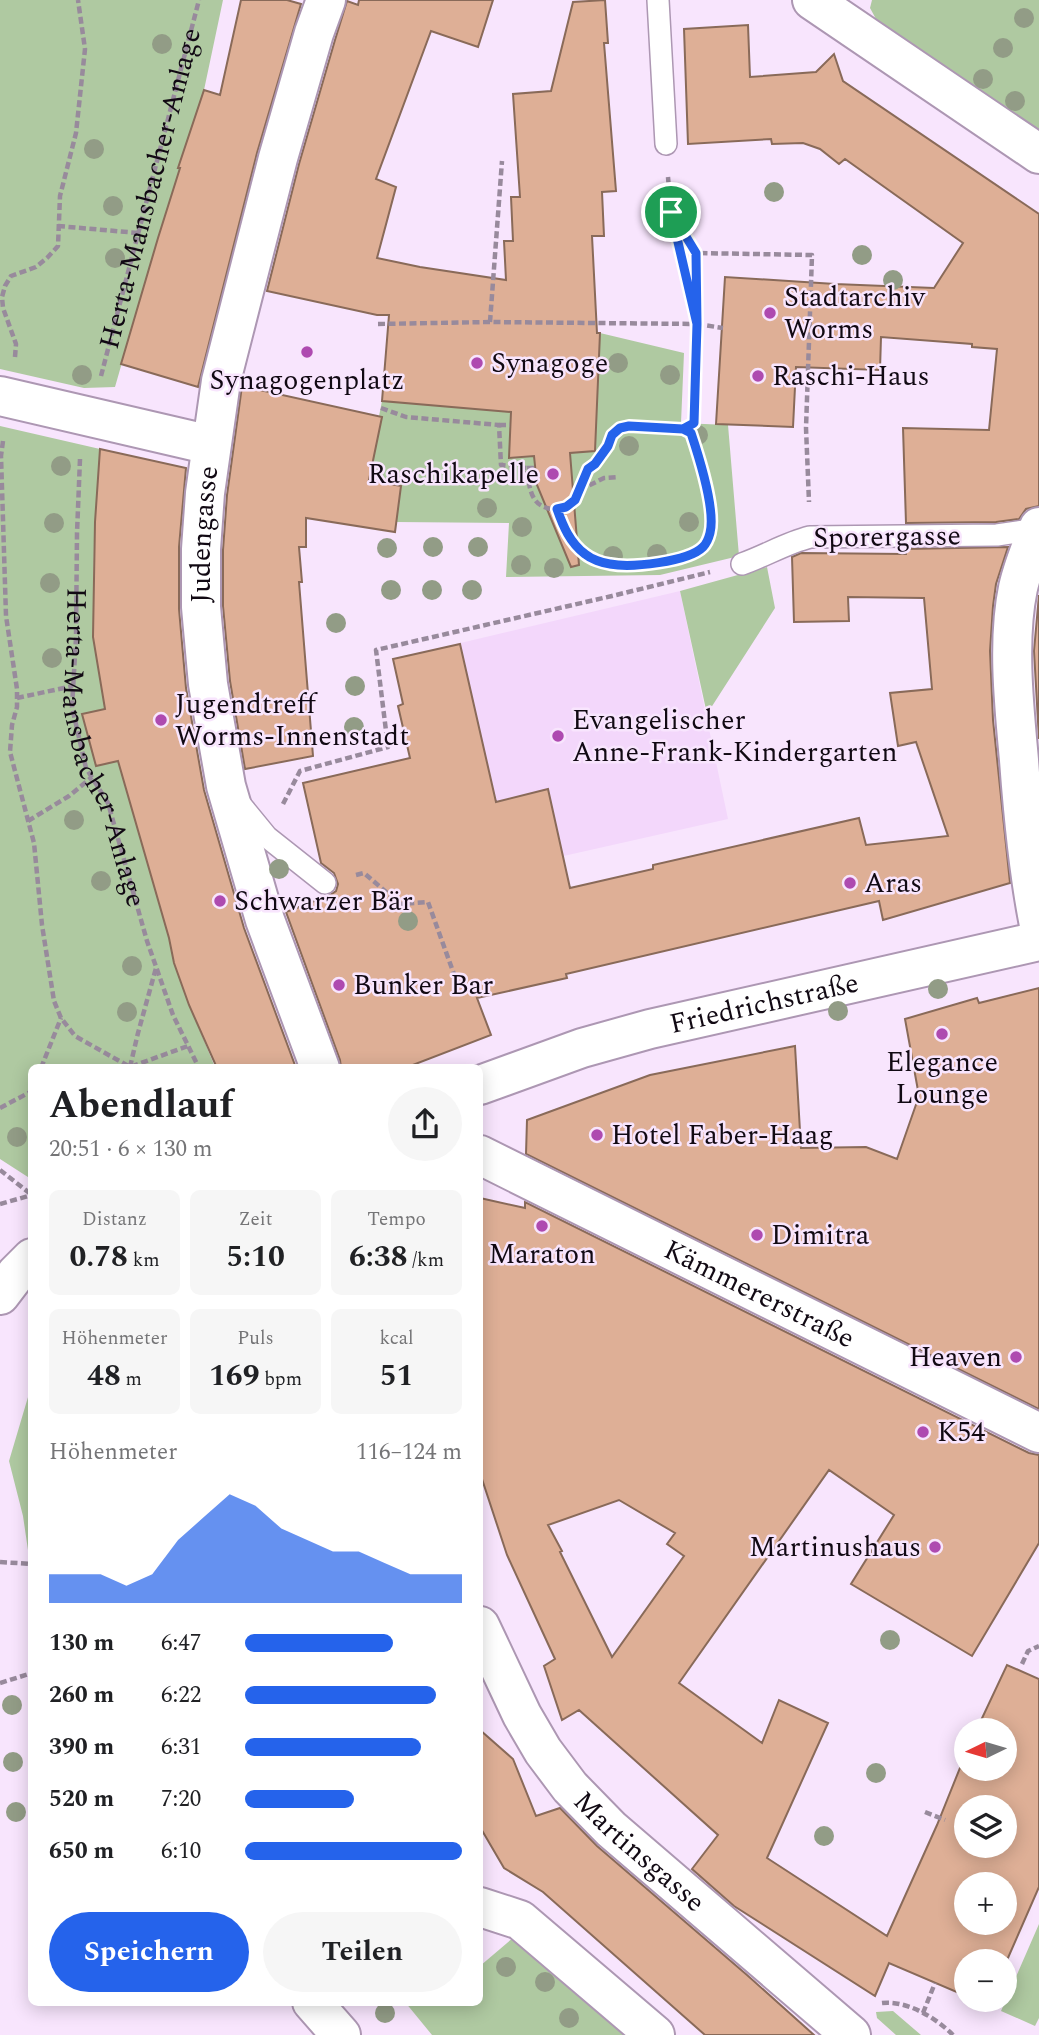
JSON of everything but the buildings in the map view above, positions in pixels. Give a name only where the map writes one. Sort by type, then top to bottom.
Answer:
[{"type":"street","name":"Judengasse","points":[[319,1064],[265,920],[226,786],[208,684],[201,607],[201,549],[211,445],[221,381],[268,197],[314,33],[326,0]]},
{"type":"street","points":[[812,0],[1039,154]]},
{"type":"street","points":[[4,397],[211,445]]},
{"type":"street","points":[[1039,528],[1026,557],[1018,590],[1013,671],[1014,712],[1030,878],[1039,925]]},
{"type":"street","name":"Friedrichstraße","points":[[486,1082],[582,1048],[649,1029],[1039,941]]},
{"type":"street","name":"Kämmererstraße","points":[[483,1156],[1039,1433]]},
{"type":"street","points":[[0,1296],[28,1262]]},
{"type":"street","name":"Martinsgasse","points":[[483,1632],[522,1715],[543,1751],[570,1787],[611,1829],[851,2035]]},
{"type":"street","points":[[483,1908],[520,1920],[655,2035]]},
{"type":"street","points":[[316,2006],[341,2035]]},
{"type":"lane","points":[[658,0],[666,144]]},
{"type":"lane","name":"Sporergasse","points":[[742,564],[793,541],[810,537],[997,535],[1039,528]]},
{"type":"lane","points":[[226,786],[267,837],[325,883]]},
{"type":"path","points":[[15,360],[16,344],[3,308],[5,286],[11,276],[36,267],[58,246],[60,197],[76,133],[82,90],[85,49],[78,0]]},
{"type":"path","name":"Herta-Mansbacher-Anlage","points":[[197,1064],[173,1015],[108,803],[86,768],[72,707],[81,447],[166,135],[199,0]]},
{"type":"path","points":[[666,144],[671,212],[697,324]]},
{"type":"path","points":[[490,322],[502,161]]},
{"type":"path","points":[[671,212],[696,253],[694,423],[683,429]]},
{"type":"path","points":[[58,226],[138,233]]},
{"type":"path","points":[[696,253],[812,255],[806,428],[810,537]]},
{"type":"path","points":[[378,324],[697,324],[723,328]]},
{"type":"path","points":[[4,397],[0,456],[4,589],[17,698],[10,752],[34,843],[48,974],[61,1018],[75,1036],[125,1064]]},
{"type":"path","points":[[381,408],[405,417],[510,425]]},
{"type":"path","points":[[499,425],[501,465],[535,468]]},
{"type":"path","points":[[527,468],[530,492],[535,500],[549,509],[566,507],[575,500],[588,469],[595,464],[608,446],[612,435],[620,428],[629,426],[683,429],[691,433],[711,517],[710,532],[705,545],[694,553],[652,563],[609,564],[585,554],[575,544],[566,534],[557,509]]},
{"type":"path","points":[[579,490],[604,478],[618,477]]},
{"type":"path","points":[[267,837],[300,771],[388,747],[376,650],[742,564]]},
{"type":"path","points":[[17,698],[73,686]]},
{"type":"path","points":[[28,821],[69,796],[92,777]]},
{"type":"path","points":[[325,883],[364,873],[400,904],[428,902],[455,977]]},
{"type":"path","points":[[131,1064],[157,968]]},
{"type":"path","points":[[43,1064],[61,1018]]},
{"type":"path","points":[[138,1064],[188,1046]]},
{"type":"path","points":[[0,1108],[28,1093]]},
{"type":"path","points":[[0,1170],[28,1192]]},
{"type":"path","points":[[0,1204],[28,1196]]},
{"type":"path","points":[[0,1562],[28,1564]]},
{"type":"path","points":[[1022,1664],[1028,1651],[1039,1646]]},
{"type":"path","points":[[0,1683],[28,1674]]},
{"type":"path","points":[[925,1812],[945,1821]]},
{"type":"path","points":[[923,2013],[935,1983]]},
{"type":"path","points":[[890,2003],[923,2013],[953,2035]]},
{"type":"shaded area","name":"Evangelischer Anne-Frank-Kindergarten","points":[[680,591],[728,819],[462,879],[396,854],[322,871],[303,783],[410,757],[398,706],[403,703],[393,659]]},
{"type":"green space","points":[[0,0],[223,0],[204,90],[115,387],[84,388],[0,369]]},
{"type":"green space","points":[[872,0],[1039,0],[1039,130],[876,19],[870,8]]},
{"type":"green space","points":[[600,333],[684,353],[681,423],[728,425],[739,556],[660,575],[506,577],[509,523],[396,522],[401,486],[369,480],[382,417],[379,416],[382,401],[512,412],[509,457],[595,451]]},
{"type":"green space","points":[[0,426],[100,449],[94,540],[93,637],[105,709],[82,715],[96,766],[118,761],[174,963],[214,1064],[28,1064],[28,1177],[0,1159]]},
{"type":"green space","points":[[767,567],[775,608],[707,714],[680,591]]},
{"type":"green space","points":[[28,1397],[28,1550],[23,1516],[9,1461]]},
{"type":"green space","points":[[1039,1924],[1039,2018],[1035,2026],[1003,2012],[1017,2012],[1017,1974]]},
{"type":"green space","points":[[514,1937],[628,2035],[432,2035],[408,2006],[483,2006],[483,1963]]},
{"type":"green space","points":[[893,2011],[921,2035],[896,2035],[877,2018],[876,2012]]},
{"type":"place","name":"Stadtarchiv Worms","points":[[770,313]]},
{"type":"place","name":"Synagogenplatz","points":[[307,352]]},
{"type":"place","name":"Synagoge","points":[[477,363]]},
{"type":"place","name":"Raschi-Haus","points":[[758,376]]},
{"type":"place","name":"Raschikapelle","points":[[553,474]]},
{"type":"place","name":"Jugendtreff Worms-Innenstadt","points":[[161,720]]},
{"type":"place","name":"Evangelischer Anne-Frank-Kindergarten","points":[[558,736]]},
{"type":"place","name":"Aras","points":[[850,883]]},
{"type":"place","name":"Schwarzer Bär","points":[[220,901]]},
{"type":"place","name":"Bunker Bar","points":[[339,985]]},
{"type":"place","name":"Elegance Lounge","points":[[942,1034]]},
{"type":"place","name":"Hotel Faber-Haag","points":[[597,1135]]},
{"type":"place","name":"Maraton","points":[[542,1226]]},
{"type":"place","name":"Dimitra","points":[[757,1235]]},
{"type":"place","name":"Heaven","points":[[1016,1357]]},
{"type":"place","name":"K54","points":[[923,1432]]},
{"type":"place","name":"Martinushaus","points":[[935,1547]]},
{"type":"route","points":[[671,212],[696,253],[697,324],[694,423],[683,429],[691,433],[695,444],[708,498],[710,532],[705,545],[694,553],[652,563],[609,564],[585,554],[575,544],[566,534],[557,509],[566,507],[575,500],[588,469],[595,464],[608,446],[612,435],[620,428],[629,426],[683,429],[694,423],[697,324],[671,212]]}]
